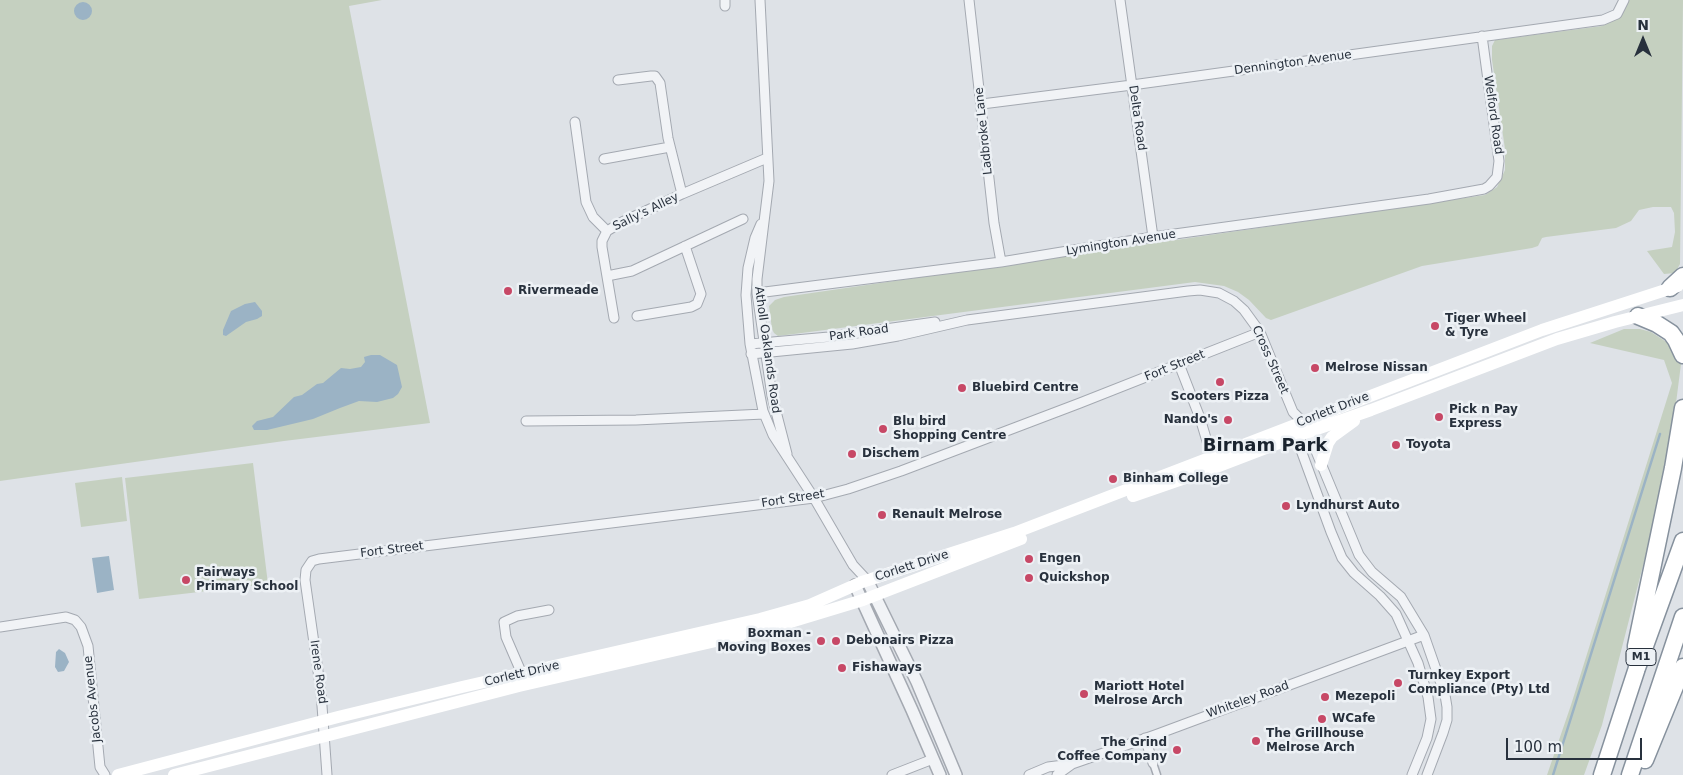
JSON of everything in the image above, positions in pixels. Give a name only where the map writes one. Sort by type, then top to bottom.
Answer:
[{"type":"highway","points":[[1677,286],[1683,276]]},
{"type":"highway","points":[[1638,316],[1657,324],[1671,333],[1683,355]]},
{"type":"highway","points":[[1637,668],[1636,646],[1673,468],[1683,408]]},
{"type":"highway","name":"M1","points":[[1602,775],[1637,668],[1683,541]]},
{"type":"highway","name":"M1","points":[[1630,775],[1683,617]]},
{"type":"highway","points":[[1639,775],[1683,667]]},
{"type":"main road","name":"Corlett Drive","points":[[174,775],[510,688],[764,630],[868,597],[1102,507],[1214,468],[1300,429],[1542,330],[1677,286]]},
{"type":"main road","name":"Corlett Drive","points":[[118,775],[324,721],[760,619],[810,605],[861,583],[1014,533],[1212,458],[1300,429],[1371,410],[1557,339],[1683,305]]},
{"type":"main road","points":[[1321,465],[1328,443],[1332,437],[1371,410]]},
{"type":"street","name":"Atholl Oaklands Road","points":[[760,0],[769,181],[757,293],[772,396],[787,454]]},
{"type":"street","name":"Ladbroke Lane","points":[[968,0],[982,104],[994,223],[1001,262]]},
{"type":"street","name":"Delta Road","points":[[1120,0],[1154,237]]},
{"type":"street","name":"Dennington Avenue","points":[[982,104],[1604,20],[1617,14],[1624,0]]},
{"type":"street","name":"Welford Road","points":[[1482,36],[1499,161],[1496,177],[1490,186],[1484,189]]},
{"type":"street","points":[[618,80],[651,76],[655,76],[658,79],[662,89],[670,147],[682,194]]},
{"type":"street","points":[[575,122],[586,202],[594,217],[607,231]]},
{"type":"street","points":[[604,159],[670,147]]},
{"type":"street","name":"Sally's Alley","points":[[614,318],[602,247],[607,231],[682,194],[767,158]]},
{"type":"street","name":"Lymington Avenue","points":[[757,293],[1001,262],[1154,237],[1438,198],[1484,189]]},
{"type":"street","name":"Atholl Oaklands Road","points":[[765,215],[755,238],[746,279],[751,354],[764,414],[774,435],[853,565],[868,597],[917,682],[956,775]]},
{"type":"street","points":[[607,276],[632,271],[744,219]]},
{"type":"street","points":[[638,316],[691,307],[697,304],[701,294],[685,246]]},
{"type":"street","name":"Cross Street","points":[[1160,295],[1200,290],[1219,293],[1238,304],[1260,332],[1300,429],[1331,532],[1348,566],[1396,614],[1418,663],[1428,697],[1431,719],[1427,738],[1412,775]]},
{"type":"street","name":"Park Road","points":[[751,354],[766,347],[829,337],[1160,295]]},
{"type":"street","name":"Fort Street","points":[[306,570],[312,562],[318,559],[814,498],[901,471],[1260,332]]},
{"type":"street","name":"Park Road","points":[[750,344],[766,347]]},
{"type":"street","points":[[1179,364],[1200,418],[1212,458]]},
{"type":"street","points":[[526,421],[636,420],[764,414]]},
{"type":"street","name":"Cross Street","points":[[1300,429],[1321,465],[1356,550],[1377,577],[1401,597],[1424,635],[1443,690],[1447,720],[1427,775]]},
{"type":"street","name":"Irene Road","points":[[306,570],[324,721],[327,775]]},
{"type":"street","name":"Atholl Oaklands Road","points":[[868,597],[912,710],[940,775]]},
{"type":"street","points":[[522,674],[506,637],[504,622],[517,616],[549,610]]},
{"type":"street","name":"Jacobs Avenue","points":[[0,626],[66,617],[75,620],[78,624],[84,633],[88,646],[100,767],[105,775]]},
{"type":"street","name":"Whiteley Road","points":[[1029,775],[1048,767],[1072,764],[1424,635]]},
{"type":"street","points":[[912,710],[913,691],[917,682]]},
{"type":"street","points":[[1145,738],[1157,775]]},
{"type":"street","points":[[892,775],[933,760]]},
{"type":"street","points":[[952,763],[960,775]]},
{"type":"street","name":"Whiteley Road","points":[[1057,775],[1072,764]]},
{"type":"green space","points":[[0,0],[382,0],[349,6],[430,423],[284,441],[0,481]]},
{"type":"green space","points":[[1628,0],[1683,0],[1680,264],[1675,273],[1664,274],[1647,251],[1672,247],[1675,232],[1674,213],[1671,207],[1653,207],[1639,210],[1631,221],[1616,228],[1546,237],[1542,238],[1538,246],[1532,248],[1422,266],[1271,320],[1266,318],[1249,300],[1238,292],[1224,286],[1195,282],[778,336],[772,329],[769,306],[775,300],[784,297],[1485,195],[1497,187],[1505,170],[1505,149],[1492,60],[1492,46],[1495,40],[1602,26],[1619,17]]},
{"type":"green space","points":[[1624,329],[1640,329],[1651,332],[1668,343],[1677,354],[1681,364],[1670,450],[1647,550],[1602,725],[1584,775],[1547,775],[1571,705],[1672,383],[1664,360],[1590,343]]},
{"type":"green space","points":[[253,463],[268,584],[139,599],[125,478]]},
{"type":"green space","points":[[122,477],[127,521],[81,527],[75,483]]},
{"type":"water","points":[[83,2],[89,5],[92,11],[89,17],[83,20],[77,17],[74,11],[77,5]]},
{"type":"water","points":[[255,302],[262,311],[262,316],[246,322],[226,336],[223,335],[223,330],[231,311],[245,304]]},
{"type":"water","points":[[380,355],[397,365],[402,387],[393,398],[377,402],[359,401],[313,419],[267,430],[254,430],[252,426],[257,421],[273,417],[294,397],[302,395],[317,384],[323,383],[341,368],[361,367],[365,362],[364,357]]},
{"type":"water","points":[[109,556],[114,590],[97,593],[92,558]]},
{"type":"water","points":[[59,649],[65,653],[69,662],[64,671],[58,672],[55,667],[56,652]]},
{"type":"waterway","points":[[1553,775],[1660,434]]},
{"type":"place","name":"Rivermeade","points":[[508,291]]},
{"type":"place","name":"Tiger Wheel & Tyre","points":[[1435,326]]},
{"type":"place","name":"Melrose Nissan","points":[[1315,368]]},
{"type":"place","name":"Scooters Pizza","points":[[1220,382]]},
{"type":"place","name":"Bluebird Centre","points":[[962,388]]},
{"type":"place","name":"Pick n Pay Express","points":[[1439,417]]},
{"type":"place","name":"Nando's","points":[[1228,420]]},
{"type":"place","name":"Blu bird Shopping Centre","points":[[883,429]]},
{"type":"place","name":"Toyota","points":[[1396,445]]},
{"type":"place","name":"Dischem","points":[[852,454]]},
{"type":"place","name":"Binham College","points":[[1113,479]]},
{"type":"place","name":"Lyndhurst Auto","points":[[1286,506]]},
{"type":"place","name":"Renault Melrose","points":[[882,515]]},
{"type":"place","name":"Engen","points":[[1029,559]]},
{"type":"place","name":"Quickshop","points":[[1029,578]]},
{"type":"place","name":"Fairways Primary School","points":[[186,580]]},
{"type":"place","name":"Boxman - Moving Boxes","points":[[821,641]]},
{"type":"place","name":"Debonairs Pizza","points":[[836,641]]},
{"type":"place","name":"Fishaways","points":[[842,668]]},
{"type":"place","name":"Turnkey Export Compliance (Pty) Ltd","points":[[1398,683]]},
{"type":"place","name":"Mariott Hotel Melrose Arch","points":[[1084,694]]},
{"type":"place","name":"Mezepoli","points":[[1325,697]]},
{"type":"place","name":"WCafe","points":[[1322,719]]},
{"type":"place","name":"The Grillhouse Melrose Arch","points":[[1256,741]]},
{"type":"place","name":"The Grind Coffee Company","points":[[1177,750]]},
{"type":"district","name":"Birnam Park","points":[[1265,446]]}]
